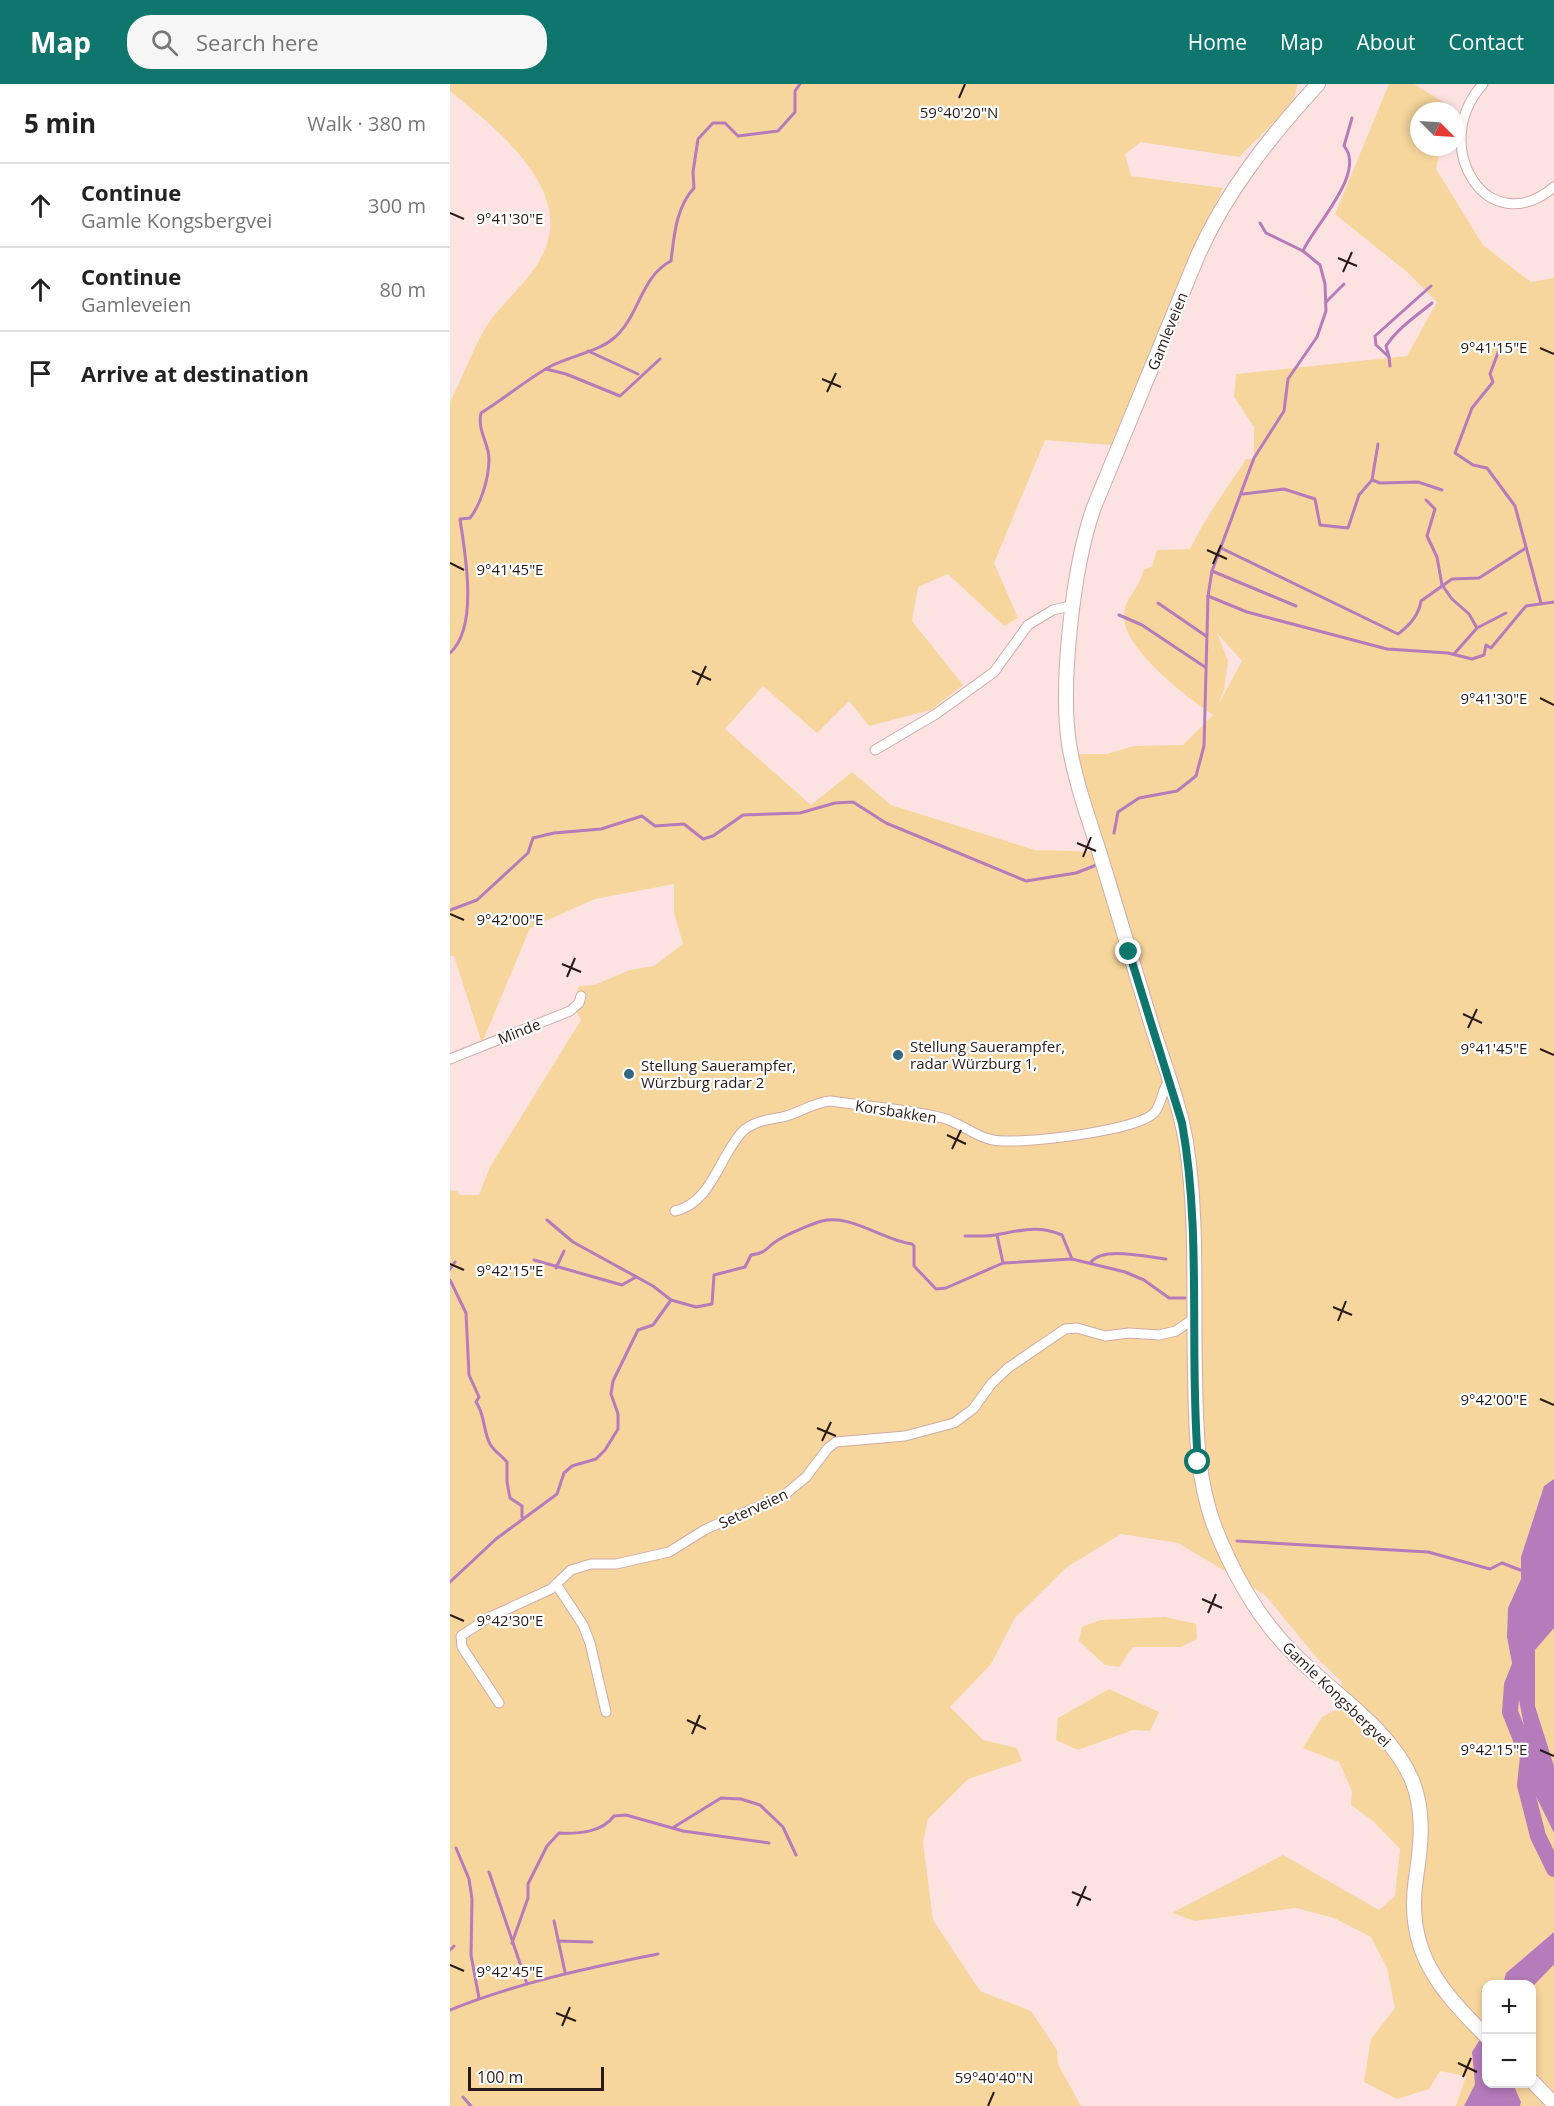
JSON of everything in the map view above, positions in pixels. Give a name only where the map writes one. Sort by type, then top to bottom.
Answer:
[{"type":"main road","name":"Gamleveien","points":[[1162,1057],[1074,771],[1067,712],[1074,605],[1081,551],[1089,522],[1203,243],[1240,178],[1318,84]]},
{"type":"main road","name":"Gamle Kongsbergvei","points":[[1162,1057],[1182,1123],[1187,1151],[1198,1462],[1204,1495],[1215,1529],[1238,1577],[1281,1641],[1376,1730],[1407,1770],[1417,1795],[1421,1821],[1420,1851],[1413,1900],[1417,1941],[1438,1983],[1482,2031]]},
{"type":"main road","points":[[1536,2085],[1554,2104]]},
{"type":"street","points":[[1483,84],[1468,106],[1461,127],[1461,154],[1468,176],[1484,192],[1504,201],[1527,201],[1554,187]]},
{"type":"street","points":[[875,750],[936,714],[993,672],[1028,625],[1053,610],[1074,605]]},
{"type":"street","name":"Minde","points":[[450,1059],[570,1011],[579,1003],[580,996]]},
{"type":"street","name":"Korsbakken","points":[[675,1211],[688,1207],[699,1198],[734,1143],[748,1127],[826,1101],[944,1119],[992,1140],[1027,1140],[1084,1134],[1145,1119],[1159,1106],[1169,1080]]},
{"type":"street","name":"Seterveien","points":[[499,1702],[462,1647],[461,1636],[488,1618],[539,1595],[571,1570],[581,1566],[616,1564],[669,1552],[706,1529],[783,1496],[806,1477],[828,1448],[836,1442],[905,1436],[954,1423],[973,1410],[992,1383],[1008,1368],[1065,1329],[1077,1329],[1105,1336],[1129,1333],[1163,1335],[1176,1331],[1193,1319]]},
{"type":"street","points":[[556,1584],[583,1625],[590,1643],[606,1712]]},
{"type":"shaded area","points":[[450,84],[1298,84],[1292,104],[1239,157],[1141,142],[1125,154],[1131,176],[1223,188],[1194,247],[1111,445],[1045,440],[994,563],[1018,618],[1004,626],[948,574],[918,587],[912,621],[963,685],[931,710],[869,726],[849,701],[817,733],[763,686],[725,729],[811,805],[852,772],[891,805],[1035,850],[1105,852],[1078,754],[1107,754],[1134,746],[1183,745],[1213,715],[1173,684],[1144,656],[1133,642],[1126,627],[1124,614],[1144,569],[1152,567],[1157,550],[1190,549],[1246,459],[1254,459],[1254,427],[1234,397],[1236,374],[1407,356],[1437,302],[1407,272],[1335,214],[1389,84],[1414,84],[1443,102],[1410,102],[1410,156],[1439,156],[1436,169],[1483,245],[1531,282],[1554,278],[1554,1479],[1544,1486],[1521,1557],[1521,1579],[1508,1608],[1507,1637],[1528,1747],[1528,1780],[1554,1833],[1554,1932],[1506,1973],[1504,1980],[1482,1980],[1482,2036],[1472,2052],[1475,2084],[1464,2106],[1456,2106],[1466,2076],[1440,2071],[1429,2089],[1397,2099],[1364,2082],[1371,2039],[1395,2008],[1387,1968],[1371,1937],[1334,1918],[1296,1908],[1195,1921],[1172,1913],[1283,1855],[1379,1910],[1395,1896],[1400,1849],[1373,1821],[1351,1805],[1352,1791],[1339,1762],[1303,1748],[1322,1717],[1340,1708],[1342,1682],[1317,1658],[1265,1595],[1178,1543],[1121,1534],[1067,1567],[1015,1618],[991,1664],[950,1707],[983,1740],[1017,1748],[1022,1761],[968,1779],[928,1819],[923,1842],[933,1920],[980,1991],[1031,2011],[1057,2050],[1058,2064],[1081,2106],[450,2106],[450,1190],[457,1191],[460,1195],[479,1195],[490,1167],[581,1020],[573,1005],[579,986],[594,985],[630,970],[654,966],[683,944],[674,913],[674,884],[595,899],[530,928],[482,1043],[454,956],[450,956],[450,402],[483,332],[536,266],[542,256],[550,231],[549,207],[540,184],[526,162],[488,123],[450,91]],"holes":[[[1217,633],[1242,661],[1218,705],[1224,690],[1228,661]]]},
{"type":"shaded area","points":[[1554,1479],[1554,1628],[1535,1650],[1535,1706],[1554,1766],[1554,1833],[1528,1780],[1528,1747],[1507,1637],[1508,1608],[1521,1579],[1521,1557],[1544,1486]]},
{"type":"shaded area","points":[[1165,1617],[1196,1624],[1197,1639],[1181,1647],[1133,1647],[1119,1667],[1105,1665],[1079,1641],[1082,1627],[1100,1620]]},
{"type":"shaded area","points":[[1554,1628],[1554,1766],[1535,1706],[1535,1650]]},
{"type":"shaded area","points":[[1109,1689],[1159,1712],[1150,1731],[1133,1730],[1078,1750],[1056,1740],[1058,1718]]},
{"type":"shaded area","points":[[1554,1932],[1554,1949],[1530,1969],[1523,1980],[1504,1980],[1506,1973]]},
{"type":"shaded area","points":[[1554,1949],[1554,2106],[1520,2106],[1521,2102],[1515,2088],[1536,2088],[1536,1980],[1523,1980],[1530,1969]]},
{"type":"shaded area","points":[[1482,2036],[1482,2088],[1515,2088],[1521,2102],[1520,2106],[1464,2106],[1475,2084],[1472,2052]]},
{"type":"waterway","points":[[450,653],[459,641],[467,608],[467,569],[460,519],[470,518],[478,506],[488,474],[488,453],[481,426],[481,413],[551,366],[600,347],[614,338],[629,319],[653,276],[671,261],[680,213],[694,188],[693,172],[698,139],[713,123],[725,123],[738,136],[778,131],[795,112],[795,91],[800,84]]},
{"type":"waterway","points":[[1303,251],[1344,184],[1349,170],[1349,157],[1344,146],[1352,118]]},
{"type":"waterway","points":[[1114,833],[1118,812],[1139,798],[1177,791],[1196,776],[1204,746],[1208,596],[1212,571],[1254,458],[1284,411],[1288,379],[1317,337],[1326,311],[1325,284],[1320,265],[1303,251],[1266,233],[1260,223]]},
{"type":"waterway","points":[[1326,302],[1344,284]]},
{"type":"waterway","points":[[1390,366],[1389,357],[1376,345],[1375,336],[1431,286]]},
{"type":"waterway","points":[[1389,357],[1386,346],[1396,334],[1432,303]]},
{"type":"waterway","points":[[1499,350],[1490,374],[1493,382],[1472,408],[1455,453],[1473,465],[1487,468],[1515,506],[1541,603]]},
{"type":"waterway","points":[[588,351],[638,374]]},
{"type":"waterway","points":[[546,369],[566,374],[620,396],[660,359]]},
{"type":"waterway","points":[[1243,494],[1284,489],[1315,499],[1320,525],[1348,528],[1359,495],[1372,480],[1378,444]]},
{"type":"waterway","points":[[1372,480],[1380,483],[1418,482],[1442,490]]},
{"type":"waterway","points":[[1426,500],[1435,509],[1427,536],[1437,557],[1442,585],[1452,599],[1469,614],[1477,628],[1454,654]]},
{"type":"waterway","points":[[1221,548],[1398,634],[1413,619],[1421,601],[1452,579],[1479,578],[1526,548]]},
{"type":"waterway","points":[[1212,571],[1296,606]]},
{"type":"waterway","points":[[1208,596],[1247,612],[1387,649],[1448,653],[1472,659],[1484,655],[1486,645],[1491,648],[1526,606],[1554,602]]},
{"type":"waterway","points":[[1158,603],[1206,636]]},
{"type":"waterway","points":[[1477,628],[1506,613]]},
{"type":"waterway","points":[[1119,615],[1142,625],[1205,667]]},
{"type":"waterway","points":[[450,910],[477,900],[528,853],[533,838],[554,833],[601,829],[642,816],[655,826],[684,824],[703,839],[713,836],[743,815],[800,813],[835,803],[853,802],[886,823],[1026,881],[1076,873],[1099,864]]},
{"type":"waterway","points":[[547,1220],[573,1242],[653,1286],[671,1300],[696,1307],[712,1304],[714,1275],[745,1267],[751,1255],[764,1251],[782,1238],[817,1222],[833,1220],[856,1224],[901,1242],[912,1244],[914,1246],[914,1266],[936,1289],[946,1288],[1003,1263],[1072,1259],[1125,1272],[1144,1280],[1169,1298],[1185,1298]]},
{"type":"waterway","points":[[965,1236],[991,1236],[1031,1229],[1046,1230],[1062,1235],[1072,1259]]},
{"type":"waterway","points":[[997,1235],[1003,1263]]},
{"type":"waterway","points":[[556,1268],[564,1251]]},
{"type":"waterway","points":[[1091,1262],[1097,1257],[1115,1253],[1166,1259]]},
{"type":"waterway","points":[[534,1260],[622,1285],[636,1277]]},
{"type":"waterway","points":[[450,1269],[455,1262]]},
{"type":"waterway","points":[[450,1280],[466,1313],[469,1375],[479,1397],[476,1402],[490,1444],[507,1462],[510,1498],[522,1506],[522,1517]]},
{"type":"waterway","points":[[450,1582],[496,1539],[557,1494],[564,1473],[572,1466],[596,1459],[605,1450],[618,1429],[618,1414],[611,1394],[613,1381],[638,1330],[653,1325],[671,1300]]},
{"type":"waterway","points":[[1237,1541],[1428,1552],[1490,1569],[1502,1563],[1523,1571]]},
{"type":"waterway","points":[[1523,1658],[1512,1685],[1510,1712],[1528,1757],[1525,1785],[1538,1836],[1554,1869]]},
{"type":"waterway","points":[[674,1827],[721,1798],[741,1799],[760,1805],[783,1827],[796,1855]]},
{"type":"waterway","points":[[512,1943],[528,1898],[528,1884],[547,1846],[559,1833],[590,1831],[603,1826],[614,1816],[626,1815],[683,1831],[769,1843]]},
{"type":"waterway","points":[[456,1848],[469,1879],[472,1899],[471,1955],[479,1998]]},
{"type":"waterway","points":[[489,1872],[527,1984]]},
{"type":"waterway","points":[[554,1921],[565,1972]]},
{"type":"waterway","points":[[558,1941],[592,1942]]},
{"type":"waterway","points":[[450,1950],[454,1946]]},
{"type":"waterway","points":[[1528,1980],[1554,1953]]},
{"type":"waterway","points":[[450,2010],[527,1984],[658,1954]]},
{"type":"waterway","points":[[463,2097],[471,2106]]},
{"type":"place","name":"Stellung Sauerampfer, radar Würzburg 1,","points":[[898,1055]]},
{"type":"place","name":"Stellung Sauerampfer, Würzburg radar 2","points":[[629,1074]]},
{"type":"route","points":[[1129,952],[1182,1123],[1186,1144],[1191,1204],[1198,1462]]}]
